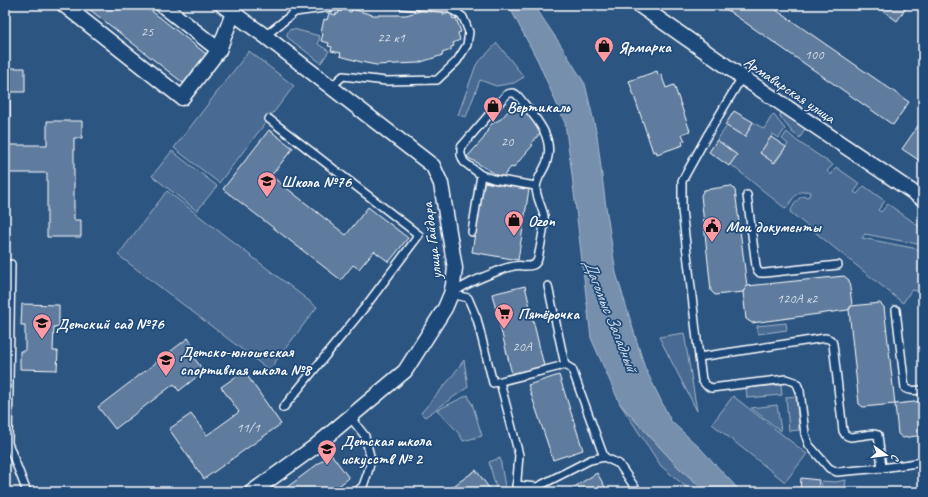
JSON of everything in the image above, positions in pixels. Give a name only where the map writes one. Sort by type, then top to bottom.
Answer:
[{"type":"street","points":[[64,5],[182,98],[219,50],[228,9]]},
{"type":"street","points":[[162,5],[219,50]]},
{"type":"street","name":"Армавирская улица","points":[[638,5],[923,199]]},
{"type":"street","name":"улица Гайдара","points":[[228,9],[434,166],[441,184],[454,258],[454,276],[451,294],[445,308],[405,371],[313,448],[252,492]]},
{"type":"lane","points":[[265,36],[295,12],[346,5]]},
{"type":"lane","points":[[331,86],[343,76],[386,81],[437,80],[457,61],[467,45],[469,32],[463,16],[448,8],[402,5]]},
{"type":"lane","points":[[742,77],[682,180],[682,210],[702,380],[711,388],[786,379],[795,382],[800,391],[809,445],[829,468],[837,472],[882,468],[923,462]]},
{"type":"lane","points":[[451,294],[472,281],[506,268],[519,266],[530,267],[537,262],[544,220],[536,186],[548,159],[549,153],[547,138],[542,127],[518,96],[510,93],[506,95],[461,147],[461,155],[464,162],[481,175],[493,179],[536,186]]},
{"type":"lane","points":[[269,119],[420,235],[365,307],[283,408]]},
{"type":"lane","points":[[472,232],[481,175]]},
{"type":"lane","points":[[747,195],[757,270],[760,273],[838,265]]},
{"type":"lane","points":[[11,264],[8,443],[27,492]]},
{"type":"lane","points":[[548,286],[565,364],[572,369],[604,457]]},
{"type":"lane","points":[[451,294],[468,298],[477,319],[493,383],[565,364]]},
{"type":"lane","points":[[896,310],[905,388],[912,391],[923,390]]},
{"type":"lane","points":[[699,357],[825,338],[832,340],[844,434],[851,437],[873,434],[878,435],[882,468]]},
{"type":"lane","points":[[500,382],[518,455],[516,489],[537,487],[590,460],[604,457],[619,464],[638,492]]},
{"type":"lane","points":[[350,417],[365,436],[371,460],[363,486],[356,492]]},
{"type":"shaded area","points":[[293,29],[320,36],[318,44],[329,51],[321,63],[287,37],[289,30]]},
{"type":"shaded area","points":[[497,43],[524,77],[514,83],[496,86],[480,80],[466,117],[458,115],[476,65]]},
{"type":"shaded area","points":[[249,51],[294,86],[219,183],[174,148]]},
{"type":"shaded area","points":[[781,113],[805,128],[800,138],[793,133],[781,118]]},
{"type":"shaded area","points":[[773,114],[785,129],[779,138],[773,134],[760,153],[775,163],[788,144],[782,139],[787,132],[797,141],[833,165],[827,171],[831,175],[836,167],[860,184],[854,192],[857,194],[864,186],[885,201],[878,210],[881,212],[888,204],[923,229],[923,245],[865,234],[862,238],[923,250],[923,295],[918,291],[912,290],[903,303],[790,212],[799,199],[805,196],[808,197],[811,192],[806,191],[796,195],[786,209],[730,164],[737,155],[717,140],[727,126],[744,136],[753,122],[764,129]]},
{"type":"shaded area","points":[[172,151],[217,186],[197,211],[152,176]]},
{"type":"shaded area","points":[[167,191],[317,307],[269,370],[118,255]]},
{"type":"shaded area","points":[[786,323],[787,330],[758,334],[757,326]]},
{"type":"shaded area","points":[[684,333],[697,411],[659,337]]},
{"type":"shaded area","points":[[464,360],[468,387],[425,417],[421,413]]},
{"type":"shaded area","points":[[781,385],[782,395],[747,398],[746,388]]},
{"type":"shaded area","points":[[468,395],[472,403],[482,436],[463,441],[455,429],[437,410]]},
{"type":"shaded area","points":[[733,396],[807,454],[785,482],[712,424]]},
{"type":"shaded area","points":[[796,396],[799,430],[789,431],[786,397]]},
{"type":"shaded area","points":[[620,404],[679,468],[707,492],[692,492],[661,466]]},
{"type":"shaded area","points":[[777,405],[781,431],[751,408]]},
{"type":"shaded area","points":[[500,458],[506,492],[497,492],[489,462]]},
{"type":"shaded area","points":[[846,480],[844,492],[820,492],[822,481],[835,482]]},
{"type":"water","name":"Дагомыс Западный","points":[[505,5],[534,5],[585,84],[597,135],[616,273],[645,368],[671,421],[700,448],[741,492],[707,492],[679,468],[620,404],[591,338],[565,123],[538,61],[511,10]]},
{"type":"building","points":[[84,5],[144,5],[210,57],[187,86]]},
{"type":"building","points":[[720,5],[769,5],[909,102],[893,125]]},
{"type":"building","points":[[875,5],[908,5],[897,21]]},
{"type":"building","points":[[342,9],[351,12],[352,9],[373,15],[406,15],[427,9],[429,12],[438,9],[438,11],[442,10],[444,15],[451,12],[453,19],[456,18],[461,32],[458,33],[460,40],[453,43],[454,46],[451,47],[451,50],[442,53],[443,55],[418,63],[376,65],[361,62],[340,56],[341,53],[331,51],[332,47],[328,46],[329,43],[321,41],[324,19],[327,20],[329,13],[336,15],[339,11],[341,12]]},
{"type":"building","points":[[5,68],[25,68],[25,92],[10,92],[10,145],[5,145]]},
{"type":"building","points":[[657,71],[658,75],[661,74],[666,88],[674,85],[690,131],[682,134],[685,141],[682,142],[683,145],[657,154],[656,151],[653,152],[629,81]]},
{"type":"building","points":[[518,100],[541,132],[531,144],[533,145],[502,178],[467,157],[484,138],[489,127],[501,119]]},
{"type":"building","points":[[734,111],[753,122],[745,137],[725,125]]},
{"type":"building","points":[[47,121],[82,121],[82,138],[74,138],[74,220],[81,220],[81,237],[47,237],[47,173],[5,173],[5,145],[47,145]]},
{"type":"building","points":[[920,123],[923,124],[923,163],[902,149]]},
{"type":"building","name":"Школа №76","points":[[269,130],[293,148],[271,176],[346,235],[368,207],[408,238],[389,262],[374,251],[359,269],[353,265],[341,280],[223,189]]},
{"type":"building","points":[[771,137],[786,147],[774,163],[760,153]]},
{"type":"building","points":[[717,140],[737,155],[729,166],[709,152]]},
{"type":"building","points":[[483,182],[529,189],[518,260],[472,252]]},
{"type":"building","points":[[731,186],[735,190],[747,286],[743,292],[715,295],[711,291],[701,195],[704,190]]},
{"type":"building","points":[[844,276],[849,280],[852,305],[848,310],[752,323],[746,319],[743,292],[747,286]]},
{"type":"building","points":[[525,286],[544,366],[512,374],[492,294]]},
{"type":"building","points":[[880,303],[884,307],[895,404],[863,407],[859,404],[849,310],[851,306]]},
{"type":"building","points":[[22,304],[59,305],[59,326],[54,327],[53,351],[58,351],[57,370],[20,369],[20,351],[25,351],[25,325],[21,325]]},
{"type":"building","name":"Детско-юношеская спортивная школа №8","points":[[188,338],[200,354],[194,358],[204,371],[179,391],[174,384],[115,429],[98,407]]},
{"type":"building","points":[[244,371],[281,424],[204,479],[169,429],[191,414],[207,435],[239,412],[221,387]]},
{"type":"building","points":[[559,375],[583,450],[553,460],[528,385]]},
{"type":"building","points":[[923,401],[923,435],[903,438],[898,434],[895,404]]},
{"type":"building","name":"Детская школа искусств № 2","points":[[331,454],[349,478],[331,492],[289,492],[286,488]]},
{"type":"building","points":[[476,470],[492,492],[445,492]]},
{"type":"building","points":[[597,473],[608,492],[566,492]]},
{"type":"building","points":[[801,478],[819,480],[818,492],[800,490]]},
{"type":"place","name":"Ярмарка","points":[[604,63]]},
{"type":"place","name":"Вертикаль","points":[[493,123]]},
{"type":"place","name":"Школа №76","points":[[267,198]]},
{"type":"place","name":"Ozon","points":[[514,237]]},
{"type":"place","name":"Мои документы","points":[[712,243]]},
{"type":"place","name":"Пятёрочка","points":[[504,330]]},
{"type":"place","name":"Детский сад №76","points":[[42,340]]},
{"type":"place","name":"Детско-юношеская спортивная школа №8","points":[[166,377]]},
{"type":"place","name":"Детская школа искусств № 2","points":[[327,466]]}]
